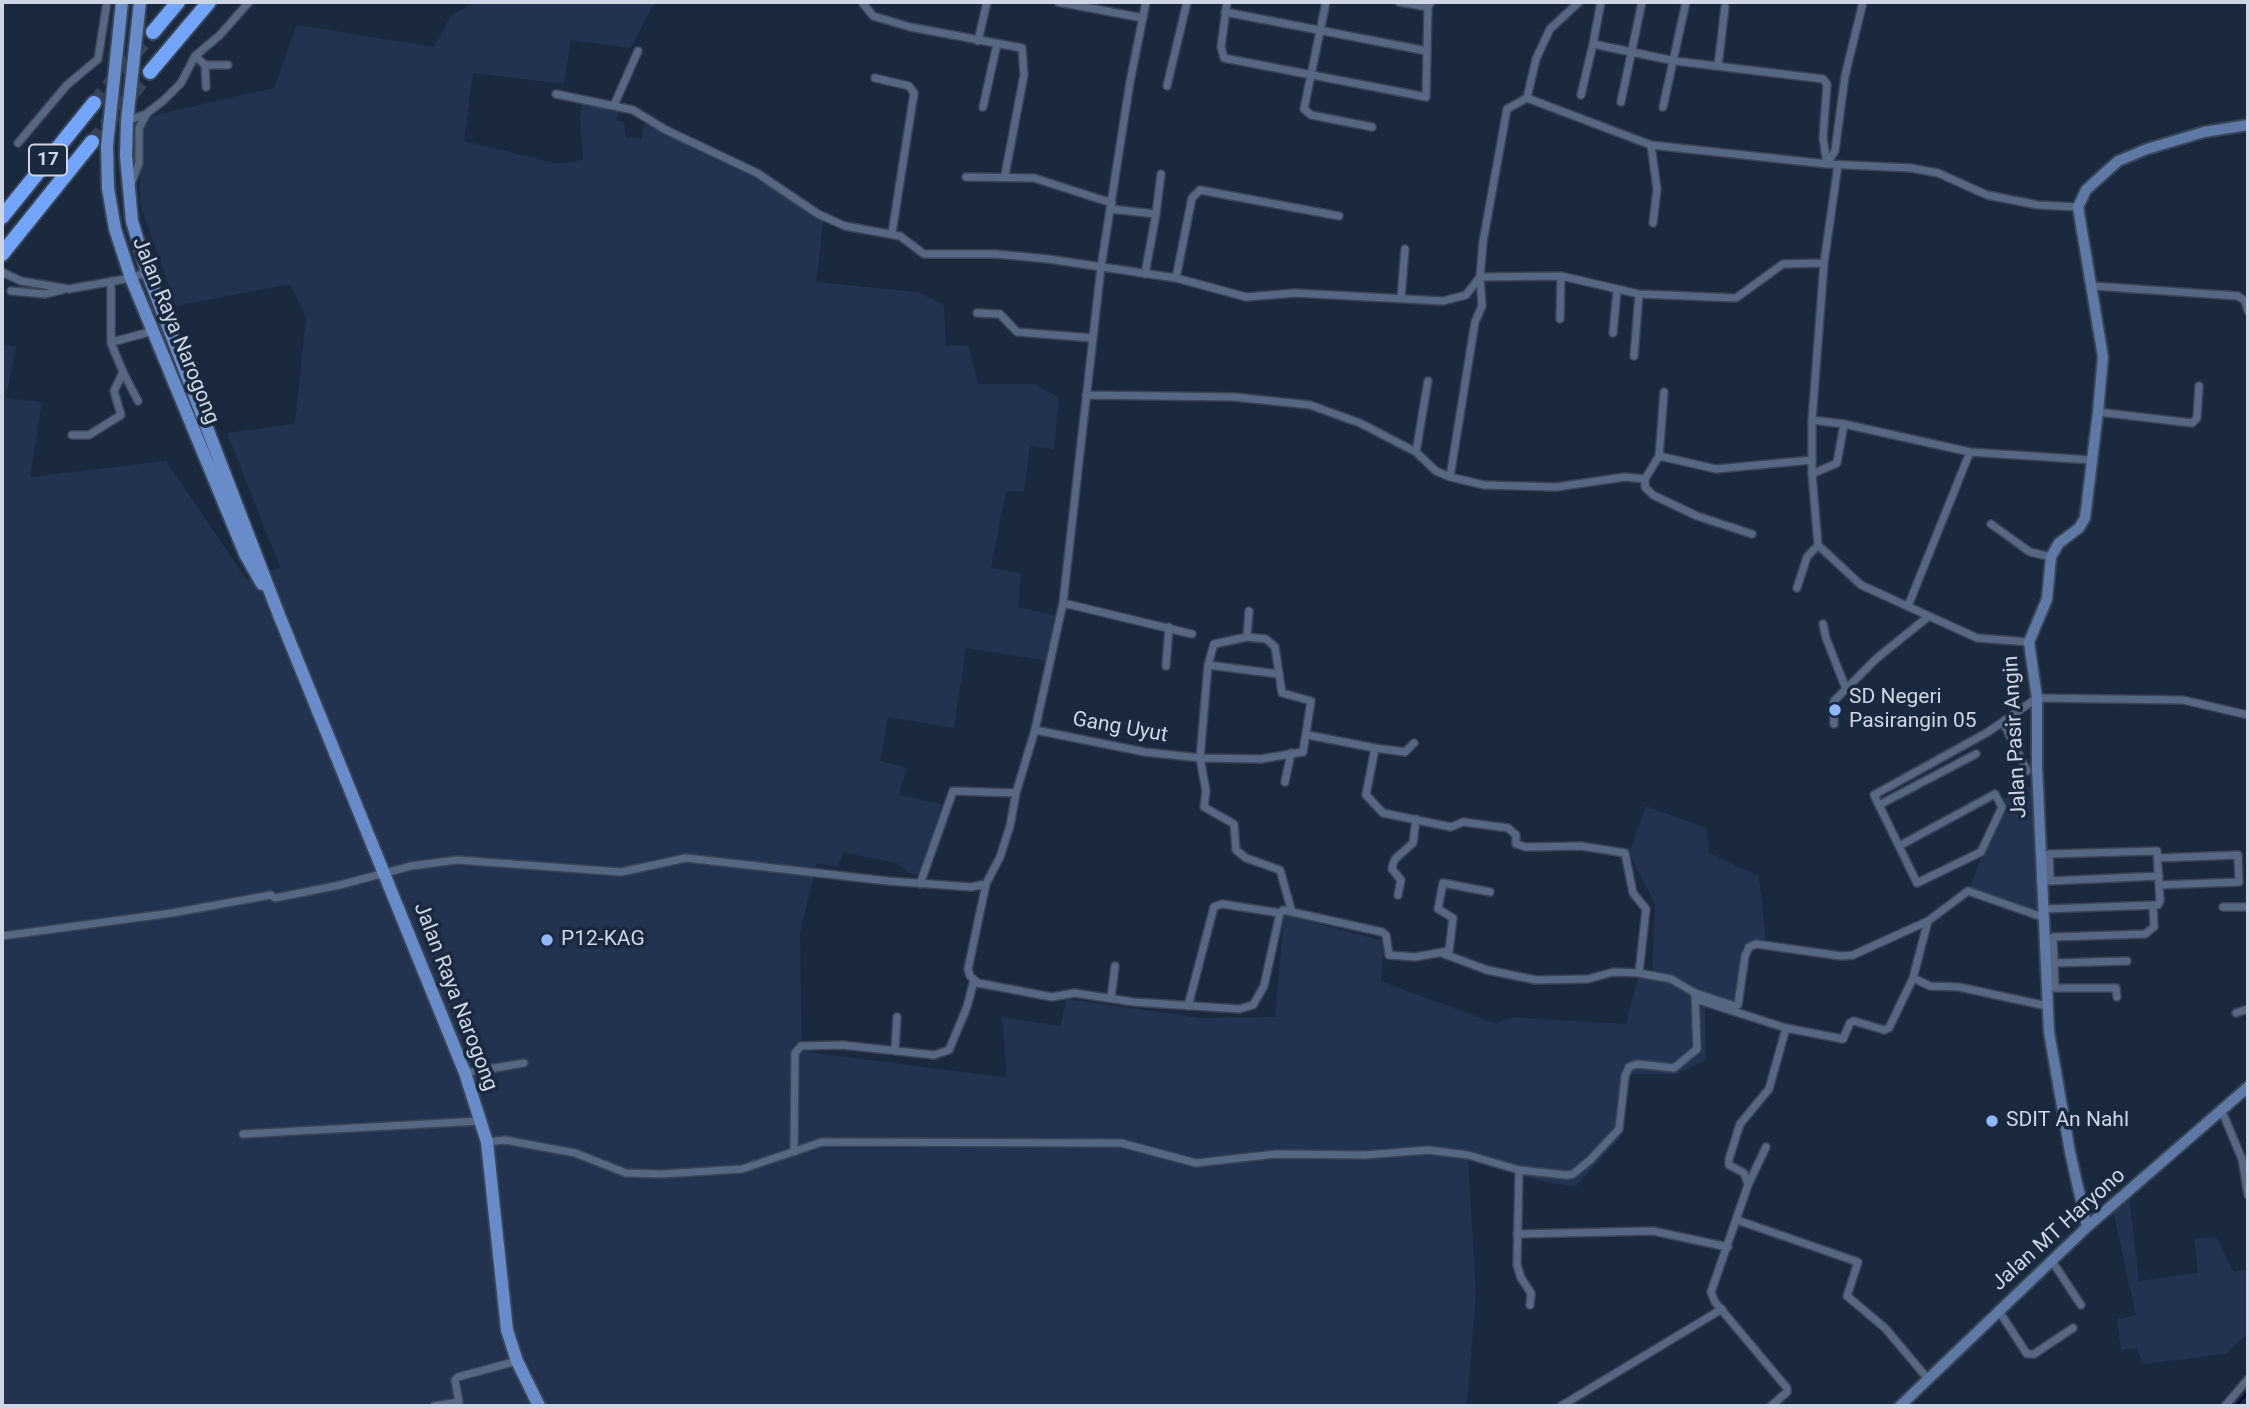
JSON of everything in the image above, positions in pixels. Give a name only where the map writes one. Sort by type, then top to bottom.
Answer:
[{"type":"highway","points":[[153,32],[178,2]]},
{"type":"highway","points":[[150,72],[209,2]]},
{"type":"highway","name":"17","points":[[2,217],[94,103]]},
{"type":"highway","name":"17","points":[[2,254],[92,142]]},
{"type":"main road","name":"Jalan Raya Narogong","points":[[122,2],[107,146],[108,188],[115,229],[131,278],[245,554],[279,615]]},
{"type":"main road","name":"Jalan Raya Narogong","points":[[140,2],[127,121],[128,193],[132,221],[147,272],[279,615],[465,1073],[487,1142],[496,1209],[501,1290],[517,1361],[539,1406]]},
{"type":"street","points":[[18,143],[67,85],[98,59],[107,2]]},
{"type":"street","points":[[128,193],[138,163],[139,128],[146,114],[181,82],[195,56],[220,35],[249,2]]},
{"type":"street","points":[[862,2],[873,16],[978,41],[1022,48],[1024,75],[1005,175]]},
{"type":"street","points":[[978,41],[987,2]]},
{"type":"street","points":[[1058,2],[1143,18]]},
{"type":"street","points":[[794,1152],[794,1053],[801,1046],[842,1045],[934,1055],[948,1051],[967,1007],[974,980],[968,970],[986,884],[1007,836],[1016,793],[1035,730],[1063,603],[1101,267],[1146,2]]},
{"type":"street","points":[[1167,86],[1187,2]]},
{"type":"street","points":[[1227,2],[1221,47],[1224,58],[1426,97],[1430,4],[1399,2]]},
{"type":"street","points":[[1326,2],[1304,105],[1307,113],[1372,127]]},
{"type":"street","points":[[1450,477],[1475,321],[1482,306],[1480,277],[1483,242],[1507,109],[1527,98],[1536,59],[1550,29],[1579,2]]},
{"type":"street","points":[[1581,95],[1601,2]]},
{"type":"street","points":[[1622,102],[1642,2]]},
{"type":"street","points":[[1663,107],[1686,2]]},
{"type":"street","points":[[1827,164],[1835,152],[1845,76],[1863,2]]},
{"type":"street","points":[[1718,66],[1725,7]]},
{"type":"street","points":[[1225,12],[1427,51]]},
{"type":"street","points":[[983,107],[997,44]]},
{"type":"street","points":[[1593,44],[1675,61],[1823,79],[1827,84],[1823,138],[1827,164]]},
{"type":"street","points":[[615,103],[638,51]]},
{"type":"street","points":[[195,56],[205,65],[228,65]]},
{"type":"street","points":[[205,65],[206,87]]},
{"type":"street","points":[[875,78],[909,86],[915,93],[892,233]]},
{"type":"street","points":[[556,94],[615,103],[646,116],[666,130],[757,173],[818,214],[845,226],[892,233],[910,242],[918,252],[937,256],[996,254],[1101,267],[1176,278],[1245,297],[1295,293],[1443,300],[1466,295],[1480,277]]},
{"type":"street","points":[[1527,98],[1651,145],[1838,165],[1912,168],[1938,173],[1987,195],[2038,205],[2078,207]]},
{"type":"street","points":[[127,121],[146,114]]},
{"type":"street","points":[[1991,524],[2030,552],[2051,557],[2059,543],[2079,528],[2085,518],[2103,356],[2078,207],[2086,190],[2118,161],[2147,149],[2204,132],[2248,125]]},
{"type":"street","points":[[1651,145],[1657,188],[1653,223]]},
{"type":"street","points":[[1838,165],[1824,262],[1812,420],[1812,474],[1818,545],[1861,585],[1977,638],[2029,642]]},
{"type":"street","points":[[1146,274],[1161,174]]},
{"type":"street","points":[[966,177],[1005,175],[1034,178],[1112,206],[1156,214]]},
{"type":"street","points":[[1176,278],[1192,198],[1200,190],[1339,216]]},
{"type":"street","points":[[1401,298],[1405,249]]},
{"type":"street","points":[[1480,277],[1561,276],[1639,294],[1736,298],[1783,264],[1824,262]]},
{"type":"street","points":[[2,272],[21,281],[69,289]]},
{"type":"street","points":[[11,291],[45,294],[131,278],[147,272]]},
{"type":"street","points":[[1560,319],[1561,276]]},
{"type":"street","points":[[111,281],[111,342],[138,401]]},
{"type":"street","points":[[2093,286],[2238,296],[2245,300],[2248,310]]},
{"type":"street","points":[[1613,334],[1617,291]]},
{"type":"street","points":[[1634,356],[1639,294]]},
{"type":"street","points":[[977,313],[1000,314],[1017,332],[1093,338]]},
{"type":"street","points":[[111,342],[153,331]]},
{"type":"street","points":[[72,435],[89,435],[120,418],[114,391],[123,372]]},
{"type":"street","points":[[1416,452],[1428,381]]},
{"type":"street","points":[[2098,412],[2192,423],[2197,418],[2199,386]]},
{"type":"street","points":[[1664,392],[1659,456],[1645,479],[1645,487],[1653,495],[1697,516],[1752,534]]},
{"type":"street","points":[[1086,395],[1234,397],[1310,405],[1360,423],[1416,452],[1436,471],[1484,485],[1556,488],[1625,477],[1645,479]]},
{"type":"street","points":[[1812,420],[1844,424],[1970,452],[2091,460]]},
{"type":"street","points":[[1812,474],[1837,463],[1844,424]]},
{"type":"street","points":[[1908,606],[1970,452]]},
{"type":"street","points":[[1659,456],[1716,469],[1812,460]]},
{"type":"street","points":[[1797,588],[1807,557],[1818,545]]},
{"type":"street","name":"Jalan Pasir Angin","points":[[2051,557],[2047,599],[2029,642],[2037,698],[2036,767],[2047,1006],[2070,1152],[2087,1227]]},
{"type":"street","points":[[1063,603],[1192,634]]},
{"type":"street","points":[[1247,637],[1249,611]]},
{"type":"street","points":[[1834,724],[1834,701],[1929,616]]},
{"type":"street","points":[[1824,624],[1826,638],[1846,689]]},
{"type":"street","points":[[1166,666],[1169,627]]},
{"type":"street","points":[[1285,782],[1291,753],[1303,752],[1308,735],[1311,701],[1282,693],[1275,647],[1266,639],[1247,637],[1214,644],[1208,665],[1199,758],[1206,791],[1204,807],[1234,824],[1236,850],[1246,858],[1280,870],[1291,909]]},
{"type":"street","points":[[1208,665],[1278,674]]},
{"type":"street","points":[[1899,846],[1995,794],[2002,807],[1981,852],[1917,883],[1874,795],[1961,747],[2037,698],[2183,700],[2248,715]]},
{"type":"street","points":[[2003,722],[2027,771]]},
{"type":"street","name":"Gang Uyut","points":[[1035,730],[1145,752],[1199,758],[1261,759],[1291,753]]},
{"type":"street","points":[[1308,735],[1406,752],[1414,743]]},
{"type":"street","points":[[1961,747],[1968,759]]},
{"type":"street","points":[[1375,748],[1366,795],[1383,813],[1451,827],[1463,822],[1508,828],[1513,831],[1516,844],[1526,847],[1581,846],[1625,853],[1633,893],[1646,909],[1639,973]]},
{"type":"street","points":[[1879,805],[1976,754]]},
{"type":"street","points":[[920,884],[953,791],[1016,793]]},
{"type":"street","points":[[1398,895],[1401,880],[1392,869],[1392,864],[1413,843],[1416,819]]},
{"type":"street","points":[[1696,996],[1737,1006],[1745,956],[1749,947],[1756,944],[1847,956],[1928,921],[1968,891],[2044,914],[2158,905],[2160,901],[2159,885],[2159,876],[2158,859],[2157,851],[2049,854],[2050,881],[2159,876]]},
{"type":"street","points":[[2158,859],[2238,855],[2239,882]]},
{"type":"street","points":[[2,936],[172,913],[271,895],[275,898],[340,885],[385,872],[457,860],[621,872],[686,858],[920,884],[971,887],[986,884]]},
{"type":"street","points":[[2159,885],[2248,882]]},
{"type":"street","points":[[1444,954],[1449,951],[1453,918],[1438,910],[1443,883],[1490,892]]},
{"type":"street","points":[[1188,1006],[1214,907],[1222,904],[1280,913],[1291,909],[1385,933],[1389,955],[1415,957],[1444,954],[1487,970],[1536,980],[1588,979],[1613,972],[1639,973],[1671,979],[1696,996],[1786,1028],[1843,1039],[1850,1023],[1854,1021],[1884,1030],[1889,1028],[1913,978],[1928,921]]},
{"type":"street","points":[[2117,998],[2116,988],[2055,988],[2053,937],[2145,934],[2154,927],[2153,905]]},
{"type":"street","points":[[2223,907],[2248,907]]},
{"type":"street","points":[[974,980],[1052,997],[1074,993],[1239,1009],[1253,1005],[1267,978],[1280,913]]},
{"type":"street","points":[[2053,963],[2127,961]]},
{"type":"street","points":[[1111,998],[1115,966]]},
{"type":"street","points":[[1913,978],[1930,986],[1959,987],[2047,1006]]},
{"type":"street","points":[[487,1142],[505,1140],[575,1153],[626,1173],[742,1169],[822,1142],[1121,1143],[1196,1163],[1276,1154],[1364,1155],[1428,1150],[1468,1155],[1519,1170],[1573,1174],[1611,1141],[1619,1129],[1625,1076],[1629,1067],[1637,1064],[1674,1068],[1697,1049],[1696,996]]},
{"type":"street","points":[[2236,1013],[2248,1009]]},
{"type":"street","points":[[895,1051],[897,1017]]},
{"type":"street","points":[[1748,1185],[1744,1173],[1729,1165],[1729,1159],[1740,1124],[1769,1088],[1786,1028]]},
{"type":"street","points":[[465,1073],[524,1063]]},
{"type":"street","name":"Jalan MT Haryono","points":[[1900,1406],[2087,1227],[2248,1087]]},
{"type":"street","points":[[2221,1110],[2242,1159],[2248,1195]]},
{"type":"street","points":[[243,1135],[481,1121]]},
{"type":"street","points":[[1766,1147],[1748,1185],[1712,1292],[1722,1310],[1787,1388],[1787,1392],[1771,1406]]},
{"type":"street","points":[[1519,1170],[1518,1272],[1531,1293],[1531,1304]]},
{"type":"street","points":[[1738,1220],[1858,1262],[1847,1296],[1885,1328],[1928,1380]]},
{"type":"street","points":[[1517,1234],[1653,1231],[1728,1247]]},
{"type":"street","points":[[2052,1261],[2081,1305]]},
{"type":"street","points":[[1561,1406],[1722,1310]]},
{"type":"street","points":[[1999,1311],[2027,1354],[2034,1354],[2073,1328]]},
{"type":"street","points":[[434,1406],[459,1402],[455,1380],[458,1377],[517,1361]]},
{"type":"street","points":[[2225,1406],[2248,1378]]},
{"type":"shaded area","points":[[474,2],[655,2],[631,48],[571,40],[564,84],[473,73],[464,141],[559,164],[583,160],[580,118],[583,99],[623,103],[616,121],[624,122],[626,137],[641,139],[645,122],[687,137],[781,182],[824,216],[816,282],[918,292],[944,305],[946,345],[969,346],[978,384],[1035,384],[1059,398],[1054,449],[1030,446],[1024,491],[1006,492],[991,567],[1021,574],[1018,607],[1057,616],[1049,661],[966,648],[954,728],[888,717],[880,761],[907,768],[899,795],[942,804],[923,874],[912,875],[897,863],[843,852],[838,867],[817,863],[800,932],[802,1051],[1007,1078],[1002,1017],[1060,1026],[1067,999],[1201,1018],[1275,1017],[1284,915],[1384,941],[1381,981],[1497,1024],[1511,1017],[1626,1024],[1638,978],[1652,976],[1655,903],[1629,854],[1646,806],[1707,828],[1709,853],[1759,876],[1766,943],[1743,945],[1733,1001],[1705,999],[1706,1060],[1678,1074],[1632,1074],[1620,1138],[1575,1187],[1537,1180],[1468,1159],[1476,1293],[1467,1406],[2,1406],[2,344],[16,347],[6,398],[42,402],[30,477],[166,461],[247,580],[280,567],[227,433],[295,424],[306,317],[290,284],[176,306],[141,207],[137,119],[274,88],[297,25],[434,47],[450,17]]},
{"type":"shaded area","points":[[2036,784],[2040,915],[1969,889],[2006,796]]},
{"type":"shaded area","points":[[2129,1196],[2139,1281],[2198,1273],[2194,1239],[2216,1237],[2234,1272],[2248,1269],[2248,1298],[2245,1300],[2248,1304],[2248,1333],[2226,1354],[2144,1364],[2136,1348],[2121,1350],[2117,1319],[2136,1315],[2113,1211]]},
{"type":"waterway","points":[[2236,1406],[2248,1392]]},
{"type":"tunnel","points":[[94,103],[153,32]]},
{"type":"tunnel","points":[[92,142],[150,72]]},
{"type":"place","name":"SD Negeri Pasirangin 05","points":[[1835,710]]},
{"type":"place","name":"P12-KAG","points":[[547,940]]},
{"type":"place","name":"SDIT An Nahl","points":[[1992,1121]]}]
